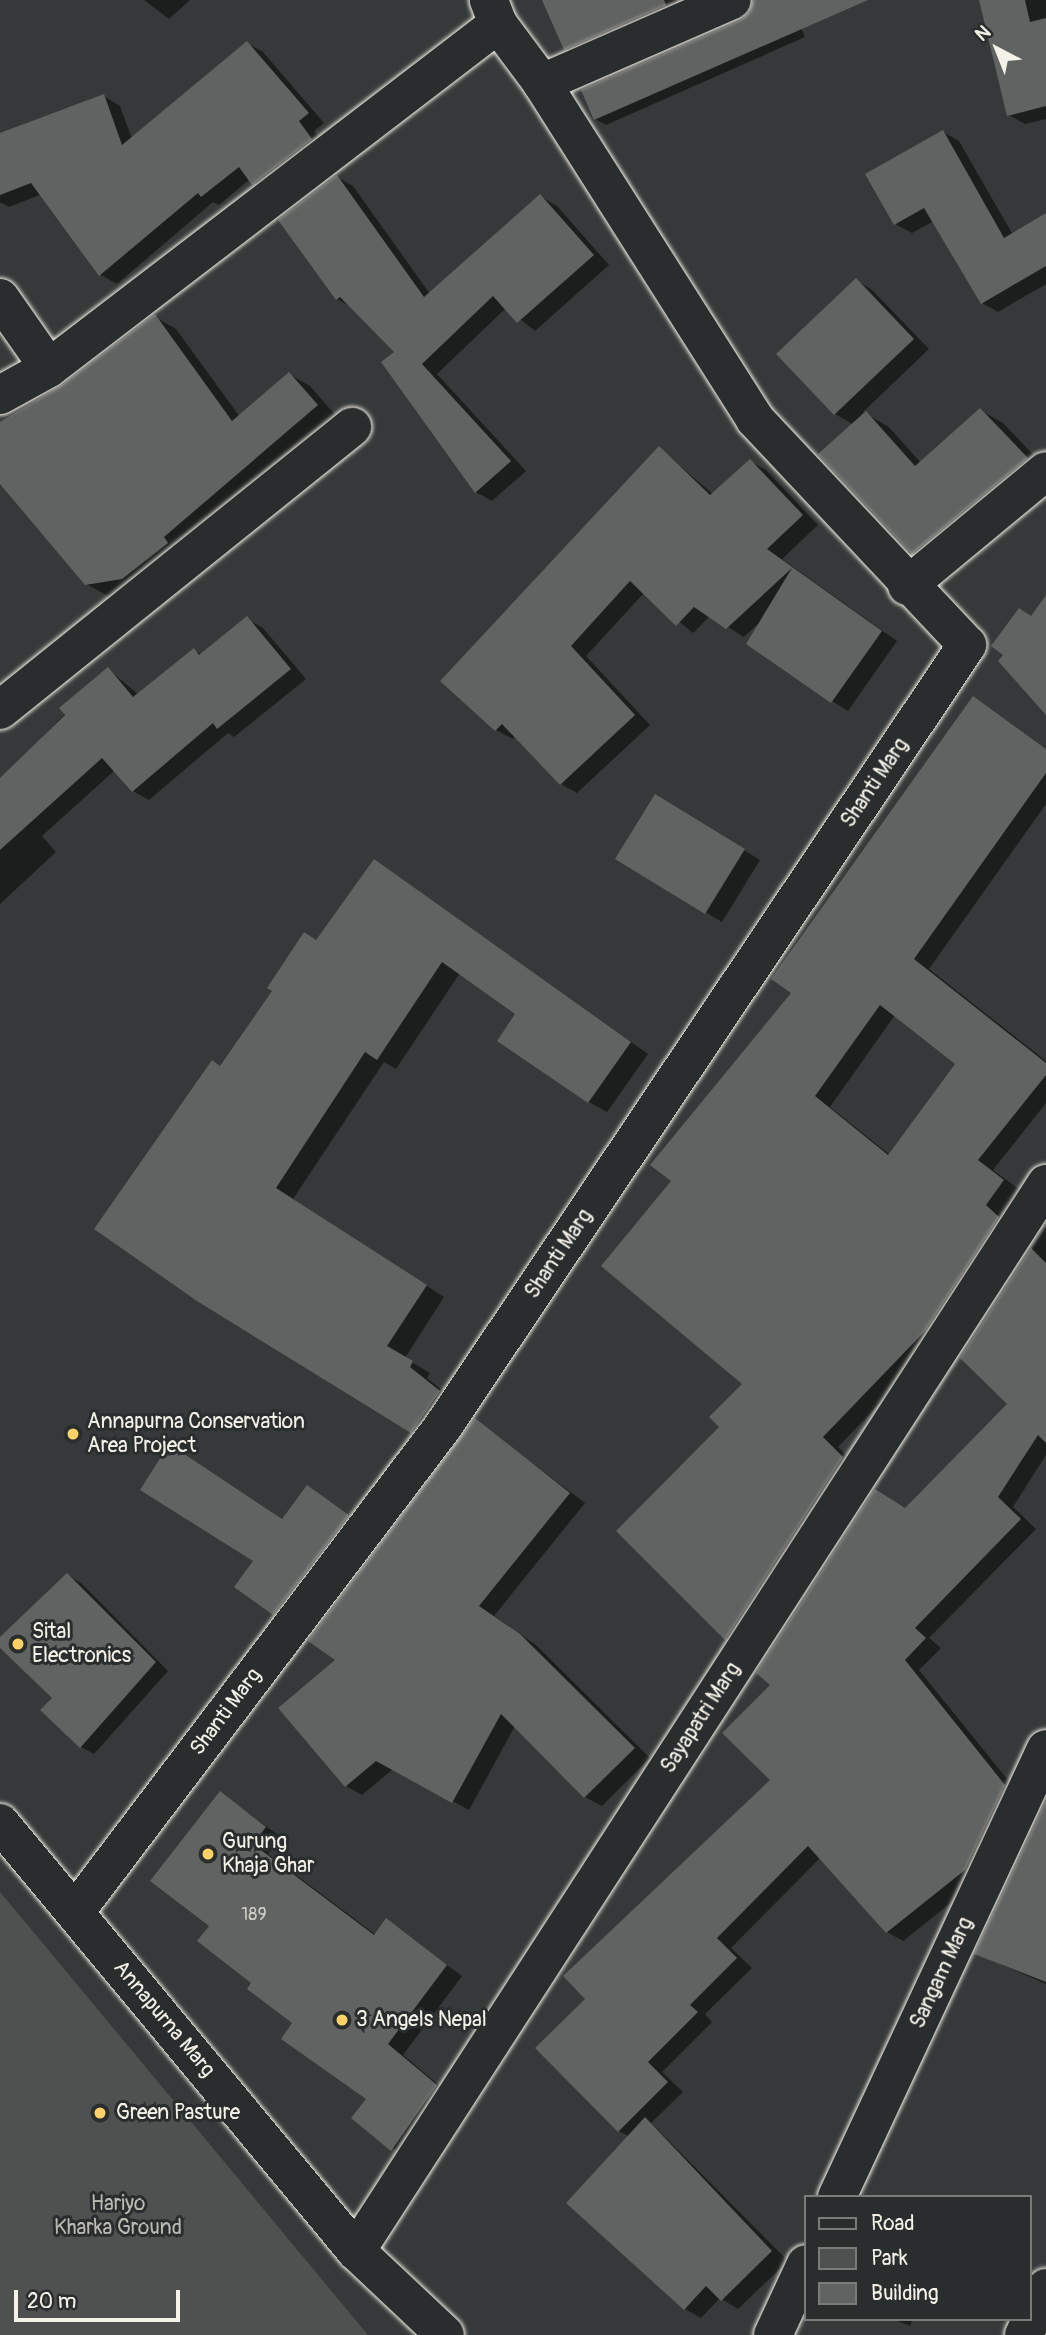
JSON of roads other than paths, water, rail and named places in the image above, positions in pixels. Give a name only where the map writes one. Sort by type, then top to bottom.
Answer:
[{"type":"street","points":[[542,83],[732,0]]},
{"type":"street","points":[[0,395],[49,368],[493,12],[542,83],[755,419],[907,586],[1046,471]]},
{"type":"street","points":[[0,298],[49,368]]},
{"type":"street","points":[[0,710],[352,427]]},
{"type":"street","name":"Shanti Marg","points":[[75,1912],[442,1428],[967,645],[907,586]]},
{"type":"street","name":"Sayapatri Marg","points":[[356,2252],[1046,1184]]},
{"type":"street","name":"Sangam Marg","points":[[838,2195],[1046,1749]]},
{"type":"street","name":"Annapurna Marg","points":[[0,1823],[356,2252],[445,2335]]},
{"type":"street","points":[[773,2335],[804,2268]]},
{"type":"street","points":[[1032,2318],[1046,2288]]},
{"type":"place","name":"Annapurna Conservation Area Project","points":[[73,1434]]},
{"type":"place","name":"Sital Electronics","points":[[18,1644]]},
{"type":"place","name":"Gurung Khaja Ghar","points":[[208,1854]]},
{"type":"place","name":"3 Angels Nepal","points":[[342,2020]]},
{"type":"place","name":"Green Pasture","points":[[100,2113]]},
{"type":"park label","name":"Hariyo Kharka Ground","points":[[118,2216]]}]
